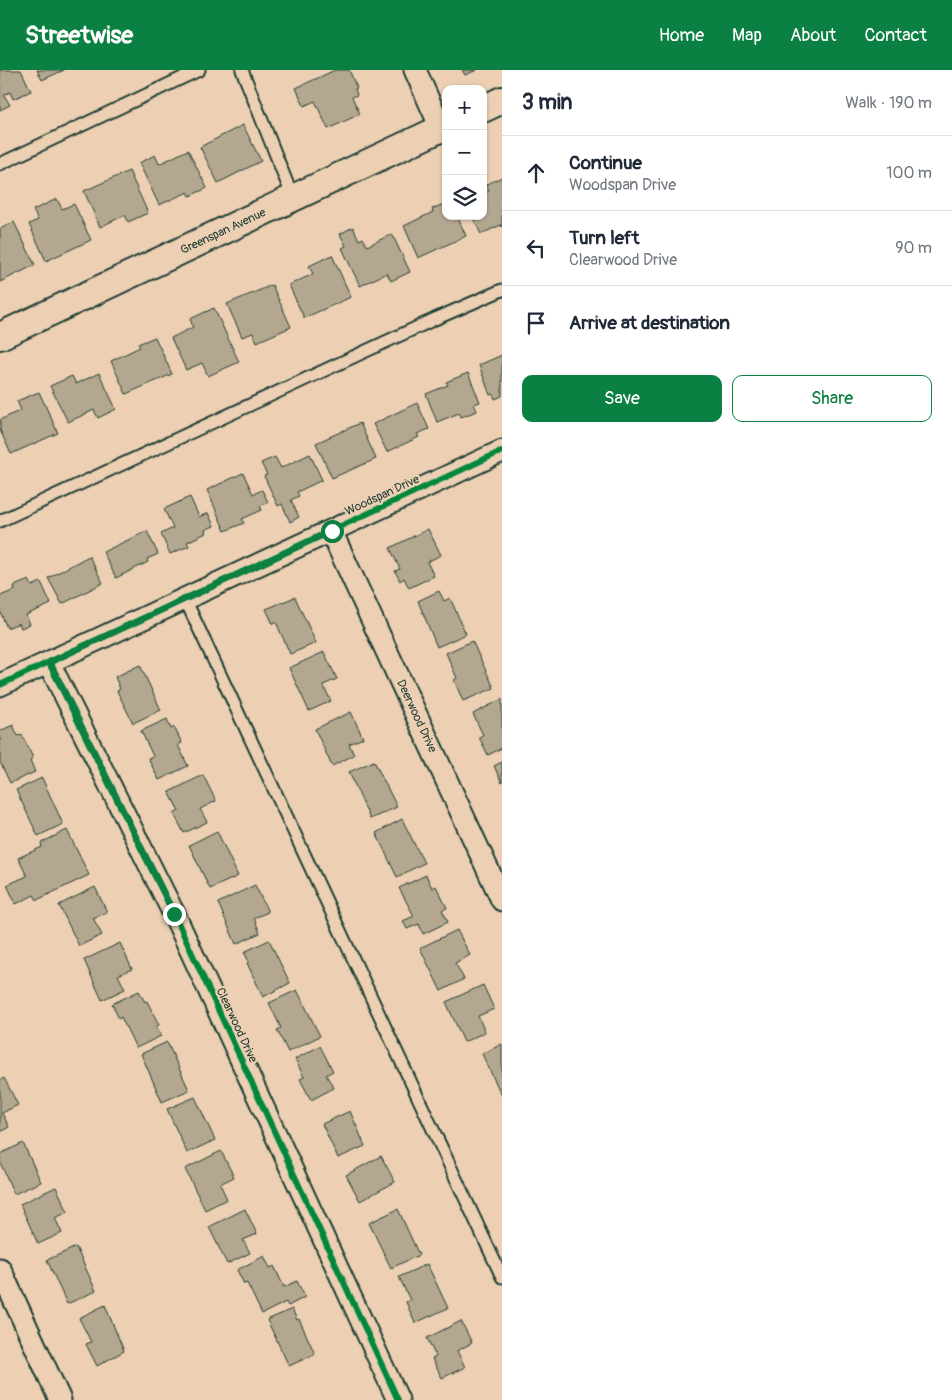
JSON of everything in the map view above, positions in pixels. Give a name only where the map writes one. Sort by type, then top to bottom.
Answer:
[{"type":"street","points":[[415,70],[442,125]]},
{"type":"street","points":[[487,107],[502,100]]},
{"type":"street","name":"Greenspan Avenue","points":[[0,336],[442,127]]},
{"type":"street","name":"Woodspan Drive","points":[[0,685],[502,451]]},
{"type":"street","name":"Deerwood Drive","points":[[332,531],[502,900]]},
{"type":"street","name":"Clearwood Drive","points":[[50,662],[174,914],[398,1400]]},
{"type":"street","points":[[0,1269],[60,1400]]},
{"type":"lane","points":[[0,164],[199,70]]},
{"type":"lane","points":[[242,70],[293,198]]},
{"type":"lane","points":[[0,521],[426,323],[502,290]]},
{"type":"lane","points":[[185,599],[502,1277]]},
{"type":"building","points":[[0,70],[21,70],[31,91],[13,99],[10,92],[4,95],[10,105],[0,110]]},
{"type":"building","points":[[37,70],[64,70],[42,80]]},
{"type":"building","points":[[335,70],[349,70],[357,88],[355,89],[357,95],[352,97],[360,114],[328,129],[315,101],[304,106],[296,88]]},
{"type":"building","points":[[462,70],[477,70],[465,75]]},
{"type":"building","points":[[243,125],[261,161],[218,183],[200,147]]},
{"type":"building","points":[[188,150],[207,188],[190,196],[188,192],[159,205],[139,163],[155,155],[159,164]]},
{"type":"building","points":[[129,171],[148,213],[128,222],[125,215],[100,227],[84,191]]},
{"type":"building","points":[[502,177],[502,227],[501,225],[481,234],[474,220],[487,220],[487,192],[489,191],[487,184]]},
{"type":"building","points":[[57,199],[62,209],[74,204],[91,240],[46,261],[29,224],[38,220],[33,210]]},
{"type":"building","points":[[442,205],[442,220],[459,220],[466,236],[418,258],[404,226],[433,212],[432,209]]},
{"type":"building","points":[[14,222],[35,265],[0,282],[0,229]]},
{"type":"building","points":[[353,227],[359,240],[363,238],[367,246],[392,234],[410,272],[391,281],[387,273],[360,286],[342,248],[346,246],[340,234]]},
{"type":"building","points":[[332,255],[351,297],[304,318],[289,285],[313,274],[309,266]]},
{"type":"building","points":[[272,285],[291,327],[257,342],[253,333],[242,337],[227,304]]},
{"type":"building","points":[[214,308],[239,362],[208,376],[202,363],[186,370],[171,338],[193,327],[190,319]]},
{"type":"building","points":[[155,337],[172,374],[126,394],[111,361],[140,347],[138,344]]},
{"type":"building","points":[[502,355],[502,396],[495,399],[493,394],[490,395],[479,365]]},
{"type":"building","points":[[99,373],[116,409],[98,418],[94,410],[68,422],[50,386],[72,376],[76,384]]},
{"type":"building","points":[[468,373],[480,402],[474,404],[477,411],[461,417],[459,413],[437,422],[426,394],[448,385],[446,382]]},
{"type":"building","points":[[39,392],[58,433],[11,454],[0,430],[0,420],[21,410],[17,401]]},
{"type":"building","points":[[417,403],[429,429],[417,434],[419,437],[387,452],[373,424]]},
{"type":"building","points":[[360,423],[376,459],[332,478],[316,443]]},
{"type":"building","points":[[310,454],[322,480],[297,492],[299,496],[291,500],[299,517],[290,522],[282,504],[278,506],[264,476],[267,475],[261,463],[275,457],[281,468]]},
{"type":"building","points":[[243,473],[253,494],[262,490],[268,502],[260,506],[262,510],[242,519],[244,523],[225,531],[207,490]]},
{"type":"building","points":[[190,497],[199,517],[208,513],[214,526],[205,530],[206,533],[187,542],[189,546],[170,554],[161,534],[173,528],[164,509]]},
{"type":"building","points":[[428,529],[441,555],[427,562],[434,576],[409,588],[404,578],[400,581],[395,571],[400,569],[390,548]]},
{"type":"building","points":[[147,531],[158,554],[147,559],[148,562],[116,578],[103,552]]},
{"type":"building","points":[[89,556],[103,583],[62,604],[48,578]]},
{"type":"building","points":[[29,580],[32,586],[41,582],[51,604],[26,615],[30,624],[21,628],[19,623],[7,628],[0,611],[0,596],[15,590],[14,586]]},
{"type":"building","points":[[439,591],[444,601],[450,598],[466,634],[437,647],[418,601]]},
{"type":"building","points":[[295,597],[316,643],[290,654],[276,622],[273,624],[266,609]]},
{"type":"building","points":[[472,641],[494,688],[463,701],[454,680],[457,678],[446,653]]},
{"type":"building","points":[[324,652],[337,679],[323,685],[331,701],[309,711],[289,668]]},
{"type":"building","points":[[140,665],[161,710],[133,723],[117,691],[120,689],[115,677]]},
{"type":"building","points":[[502,699],[502,748],[488,755],[479,737],[483,735],[473,714]]},
{"type":"building","points":[[351,712],[363,738],[349,744],[354,755],[332,766],[315,729]]},
{"type":"building","points":[[167,719],[171,729],[174,727],[182,743],[178,745],[188,766],[159,780],[148,758],[153,756],[141,731]]},
{"type":"building","points":[[13,725],[18,736],[22,735],[33,758],[30,760],[35,772],[10,783],[0,762],[0,731]]},
{"type":"building","points":[[374,761],[397,807],[370,819],[349,772]]},
{"type":"building","points":[[502,762],[502,783],[494,766]]},
{"type":"building","points":[[203,775],[216,801],[200,809],[207,822],[184,833],[174,814],[179,811],[169,792]]},
{"type":"building","points":[[42,778],[63,824],[38,836],[16,790]]},
{"type":"building","points":[[402,819],[424,863],[397,877],[376,833]]},
{"type":"building","points":[[67,830],[89,875],[37,900],[34,895],[16,904],[7,885],[27,876],[18,858],[42,847],[41,843]]},
{"type":"building","points":[[217,831],[238,876],[210,889],[189,845]]},
{"type":"building","points":[[426,875],[432,888],[436,886],[447,908],[442,910],[448,922],[423,934],[419,924],[407,929],[403,921],[414,916],[399,888]]},
{"type":"building","points":[[255,885],[268,912],[254,918],[260,933],[236,944],[218,903]]},
{"type":"building","points":[[95,887],[107,912],[93,918],[102,935],[79,946],[59,905]]},
{"type":"building","points":[[457,930],[470,955],[455,963],[464,979],[441,991],[420,948]]},
{"type":"building","points":[[269,940],[290,983],[263,997],[247,963],[249,962],[244,952]]},
{"type":"building","points":[[120,943],[132,969],[118,975],[125,989],[102,1000],[84,960]]},
{"type":"building","points":[[483,985],[494,1009],[478,1016],[485,1032],[464,1042],[446,1002]]},
{"type":"building","points":[[297,990],[320,1036],[288,1052],[277,1030],[281,1028],[269,1003]]},
{"type":"building","points":[[139,991],[145,1002],[147,1001],[159,1025],[156,1027],[161,1036],[136,1048],[121,1017],[119,1019],[112,1004]]},
{"type":"building","points":[[167,1042],[189,1090],[162,1102],[141,1054]]},
{"type":"building","points":[[502,1044],[502,1096],[482,1054]]},
{"type":"building","points":[[320,1046],[333,1071],[326,1075],[334,1088],[311,1100],[300,1079],[304,1077],[295,1059]]},
{"type":"building","points":[[4,1078],[18,1105],[2,1113],[9,1127],[0,1132],[0,1080]]},
{"type":"building","points":[[195,1097],[215,1140],[187,1153],[167,1109]]},
{"type":"building","points":[[350,1111],[365,1146],[338,1158],[322,1124]]},
{"type":"building","points":[[23,1143],[41,1182],[14,1194],[0,1162],[0,1154]]},
{"type":"building","points":[[221,1151],[234,1177],[220,1184],[227,1199],[205,1210],[185,1169]]},
{"type":"building","points":[[381,1156],[395,1182],[360,1201],[346,1175]]},
{"type":"building","points":[[56,1187],[68,1212],[55,1218],[62,1233],[38,1244],[20,1204]]},
{"type":"building","points":[[245,1209],[257,1234],[243,1240],[250,1253],[227,1264],[209,1227]]},
{"type":"building","points":[[398,1209],[419,1255],[391,1268],[369,1223]]},
{"type":"building","points":[[76,1247],[96,1291],[67,1304],[47,1260]]},
{"type":"building","points":[[264,1256],[270,1268],[274,1266],[284,1287],[297,1281],[305,1297],[288,1306],[286,1302],[262,1314],[247,1283],[244,1284],[237,1270]]},
{"type":"building","points":[[427,1264],[448,1308],[415,1323],[406,1302],[410,1300],[399,1277]]},
{"type":"building","points":[[105,1305],[124,1351],[97,1366],[86,1344],[91,1342],[79,1318]]},
{"type":"building","points":[[292,1309],[297,1320],[299,1319],[315,1354],[289,1366],[267,1320]]},
{"type":"building","points":[[461,1321],[472,1343],[457,1351],[465,1367],[442,1378],[432,1359],[436,1357],[427,1338]]},
{"type":"cycle path","points":[[0,685],[502,451]]},
{"type":"cycle path","points":[[49,663],[174,914],[398,1400]]},
{"type":"route","points":[[174,914],[50,662],[332,531]]}]
